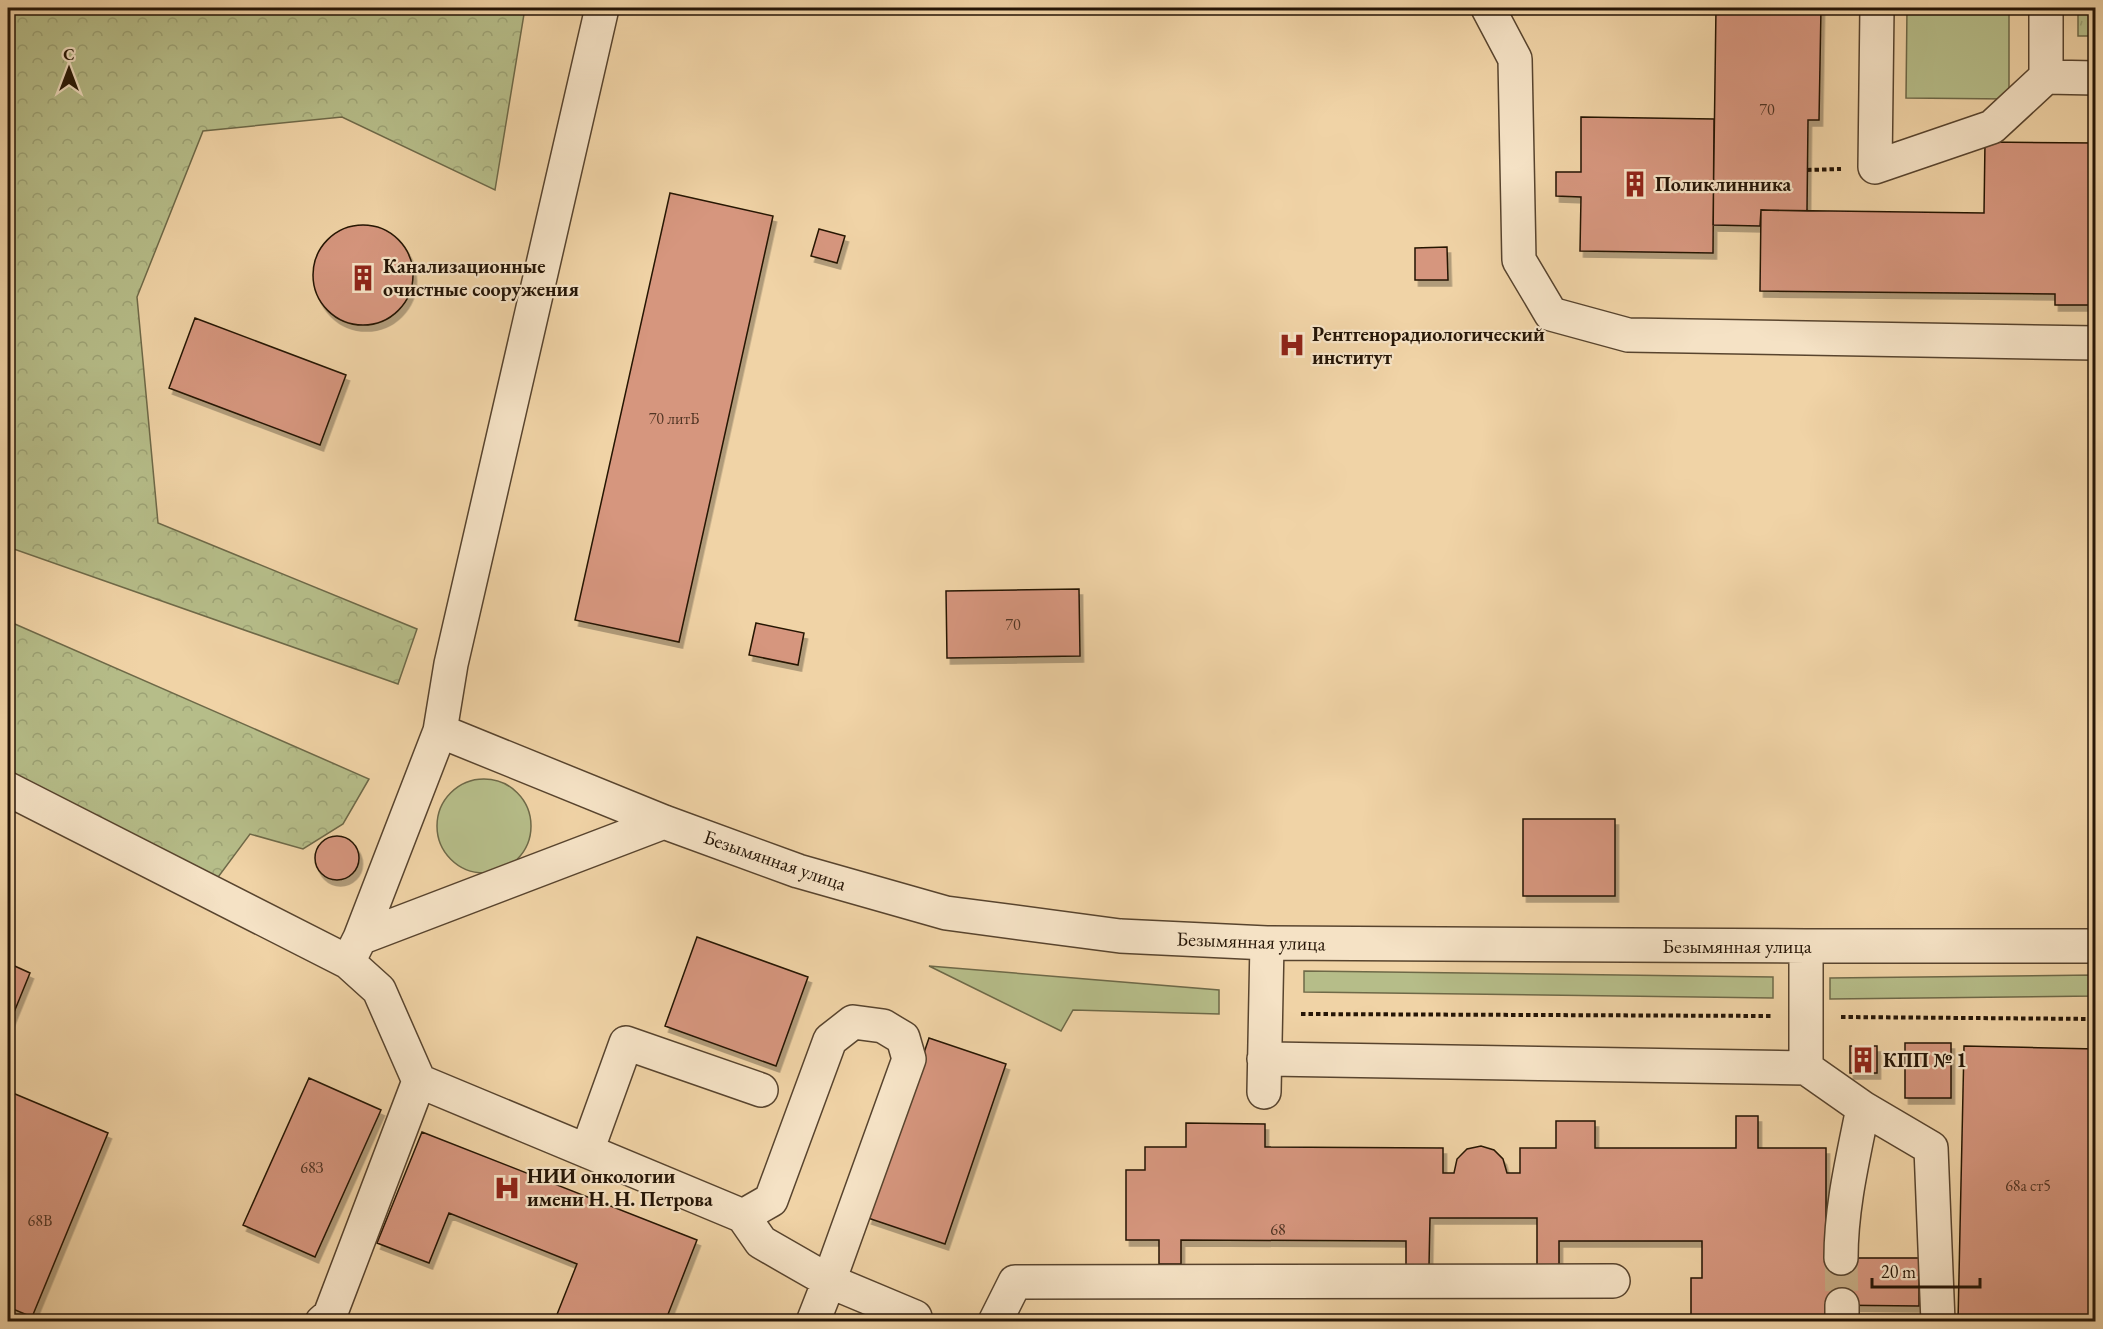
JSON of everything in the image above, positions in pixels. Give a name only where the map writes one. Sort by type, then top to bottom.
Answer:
[{"type":"street","points":[[354,950],[440,731],[451,664],[602,8]]},
{"type":"street","points":[[1488,8],[1515,59],[1519,260],[1551,314],[1628,335],[2096,343]]},
{"type":"street","points":[[1877,8],[1875,167],[1992,127],[2046,77],[2096,78]]},
{"type":"street","points":[[2046,8],[2046,77]]},
{"type":"street","name":"Безымянная улица","points":[[440,731],[664,822],[798,871],[946,913],[1120,936],[1267,943],[2096,946]]},
{"type":"street","points":[[8,789],[354,950],[378,990],[419,1081],[743,1216],[760,1242],[829,1281],[915,1317]]},
{"type":"street","points":[[354,950],[664,822]]},
{"type":"street","points":[[1264,1092],[1267,943]]},
{"type":"street","points":[[1806,946],[1806,1068]]},
{"type":"street","points":[[743,1216],[771,1200],[830,1040],[853,1022],[882,1026],[903,1038],[909,1059],[813,1322]]},
{"type":"street","points":[[587,1151],[626,1043],[761,1090]]},
{"type":"street","points":[[1264,1059],[1806,1068],[1863,1108],[1931,1148],[1938,1322]]},
{"type":"street","points":[[333,1319],[419,1081]]},
{"type":"street","points":[[1841,1258],[1845,1195],[1863,1108]]},
{"type":"street","points":[[995,1322],[1015,1282],[1613,1281]]},
{"type":"green space","points":[[8,8],[525,8],[495,190],[342,117],[203,131],[137,297],[158,523],[417,629],[398,684],[8,547]]},
{"type":"green space","points":[[1907,8],[2009,8],[2009,99],[1906,98]]},
{"type":"green space","points":[[2078,8],[2095,8],[2095,36],[2078,36]]},
{"type":"green space","points":[[8,621],[369,779],[343,824],[303,849],[250,834],[207,892],[8,780]]},
{"type":"green space","points":[[484,779],[502,782],[517,793],[528,808],[531,826],[528,844],[517,859],[502,870],[484,873],[466,870],[451,859],[440,844],[437,826],[440,808],[451,793],[466,782]]},
{"type":"green space","points":[[929,966],[1219,990],[1219,1014],[1073,1010],[1061,1031]]},
{"type":"green space","points":[[1304,971],[1773,977],[1773,998],[1304,992]]},
{"type":"green space","points":[[2095,975],[2095,996],[1830,999],[1830,978]]},
{"type":"building","points":[[1716,8],[1821,8],[1819,120],[1808,120],[1807,211],[1761,210],[1760,226],[1713,225]]},
{"type":"building","name":"Поликлинника","points":[[1581,117],[1714,119],[1713,253],[1580,251],[1581,197],[1556,196],[1556,172],[1581,172]]},
{"type":"building","points":[[1985,142],[2096,143],[2096,305],[2055,305],[2055,294],[1760,291],[1761,210],[1984,213]]},
{"type":"building","points":[[670,193],[773,216],[679,642],[575,620]]},
{"type":"building","name":"Канализационные очистные сооружения","points":[[363,225],[382,229],[399,239],[409,256],[413,275],[409,294],[399,311],[382,321],[363,325],[344,321],[327,311],[317,294],[313,275],[317,256],[327,239],[344,229]]},
{"type":"building","points":[[819,229],[845,236],[837,263],[811,256]]},
{"type":"building","points":[[1447,247],[1448,280],[1415,280],[1415,248]]},
{"type":"building","points":[[195,318],[346,375],[320,445],[169,388]]},
{"type":"building","points":[[1079,589],[1080,656],[947,658],[946,591]]},
{"type":"building","points":[[756,623],[804,633],[798,665],[749,655]]},
{"type":"building","points":[[1523,819],[1615,819],[1615,896],[1523,896]]},
{"type":"building","points":[[337,836],[346,837],[353,842],[358,849],[358,867],[353,874],[346,879],[337,880],[328,879],[321,874],[316,867],[315,858],[316,849],[321,842],[328,837]]},
{"type":"building","points":[[697,937],[808,977],[776,1066],[665,1026]]},
{"type":"building","points":[[8,963],[30,973],[8,1027]]},
{"type":"building","points":[[929,1038],[1006,1064],[945,1244],[868,1218]]},
{"type":"building","points":[[1905,1043],[1951,1043],[1951,1098],[1905,1098]]},
{"type":"building","name":"КПП № 1","points":[[1850,1046],[1877,1046],[1877,1073],[1850,1073]]},
{"type":"building","points":[[1964,1046],[2096,1049],[2096,1322],[1958,1322]]},
{"type":"building","points":[[309,1078],[381,1110],[315,1257],[243,1225]]},
{"type":"building","points":[[8,1091],[108,1133],[32,1317],[8,1307]]},
{"type":"building","points":[[1736,1116],[1758,1116],[1758,1148],[1826,1148],[1826,1258],[1919,1258],[1919,1306],[1826,1305],[1826,1322],[1691,1322],[1691,1278],[1702,1278],[1702,1241],[1559,1241],[1559,1267],[1537,1266],[1537,1218],[1430,1218],[1429,1266],[1406,1266],[1406,1241],[1181,1240],[1181,1264],[1159,1264],[1159,1240],[1126,1240],[1126,1170],[1145,1170],[1145,1147],[1186,1147],[1186,1123],[1265,1124],[1265,1147],[1443,1148],[1443,1173],[1454,1173],[1457,1159],[1467,1149],[1481,1146],[1494,1150],[1503,1159],[1507,1173],[1520,1173],[1520,1148],[1556,1148],[1556,1121],[1595,1121],[1595,1148],[1736,1148]]},
{"type":"building","points":[[422,1132],[697,1240],[665,1322],[554,1322],[577,1264],[449,1213],[429,1263],[377,1243]]},
{"type":"tunnel","points":[[1841,1258],[1842,1305]]},
{"type":"place","name":"Поликлинника","points":[[1635,184]]},
{"type":"place","name":"Канализационные очистные сооружения","points":[[363,278]]},
{"type":"place","name":"Рентгенорадиологический институт","points":[[1292,345]]},
{"type":"place","name":"КПП № 1","points":[[1863,1060]]},
{"type":"place","name":"НИИ онкологии имени Н. Н. Петрова","points":[[507,1188]]}]
